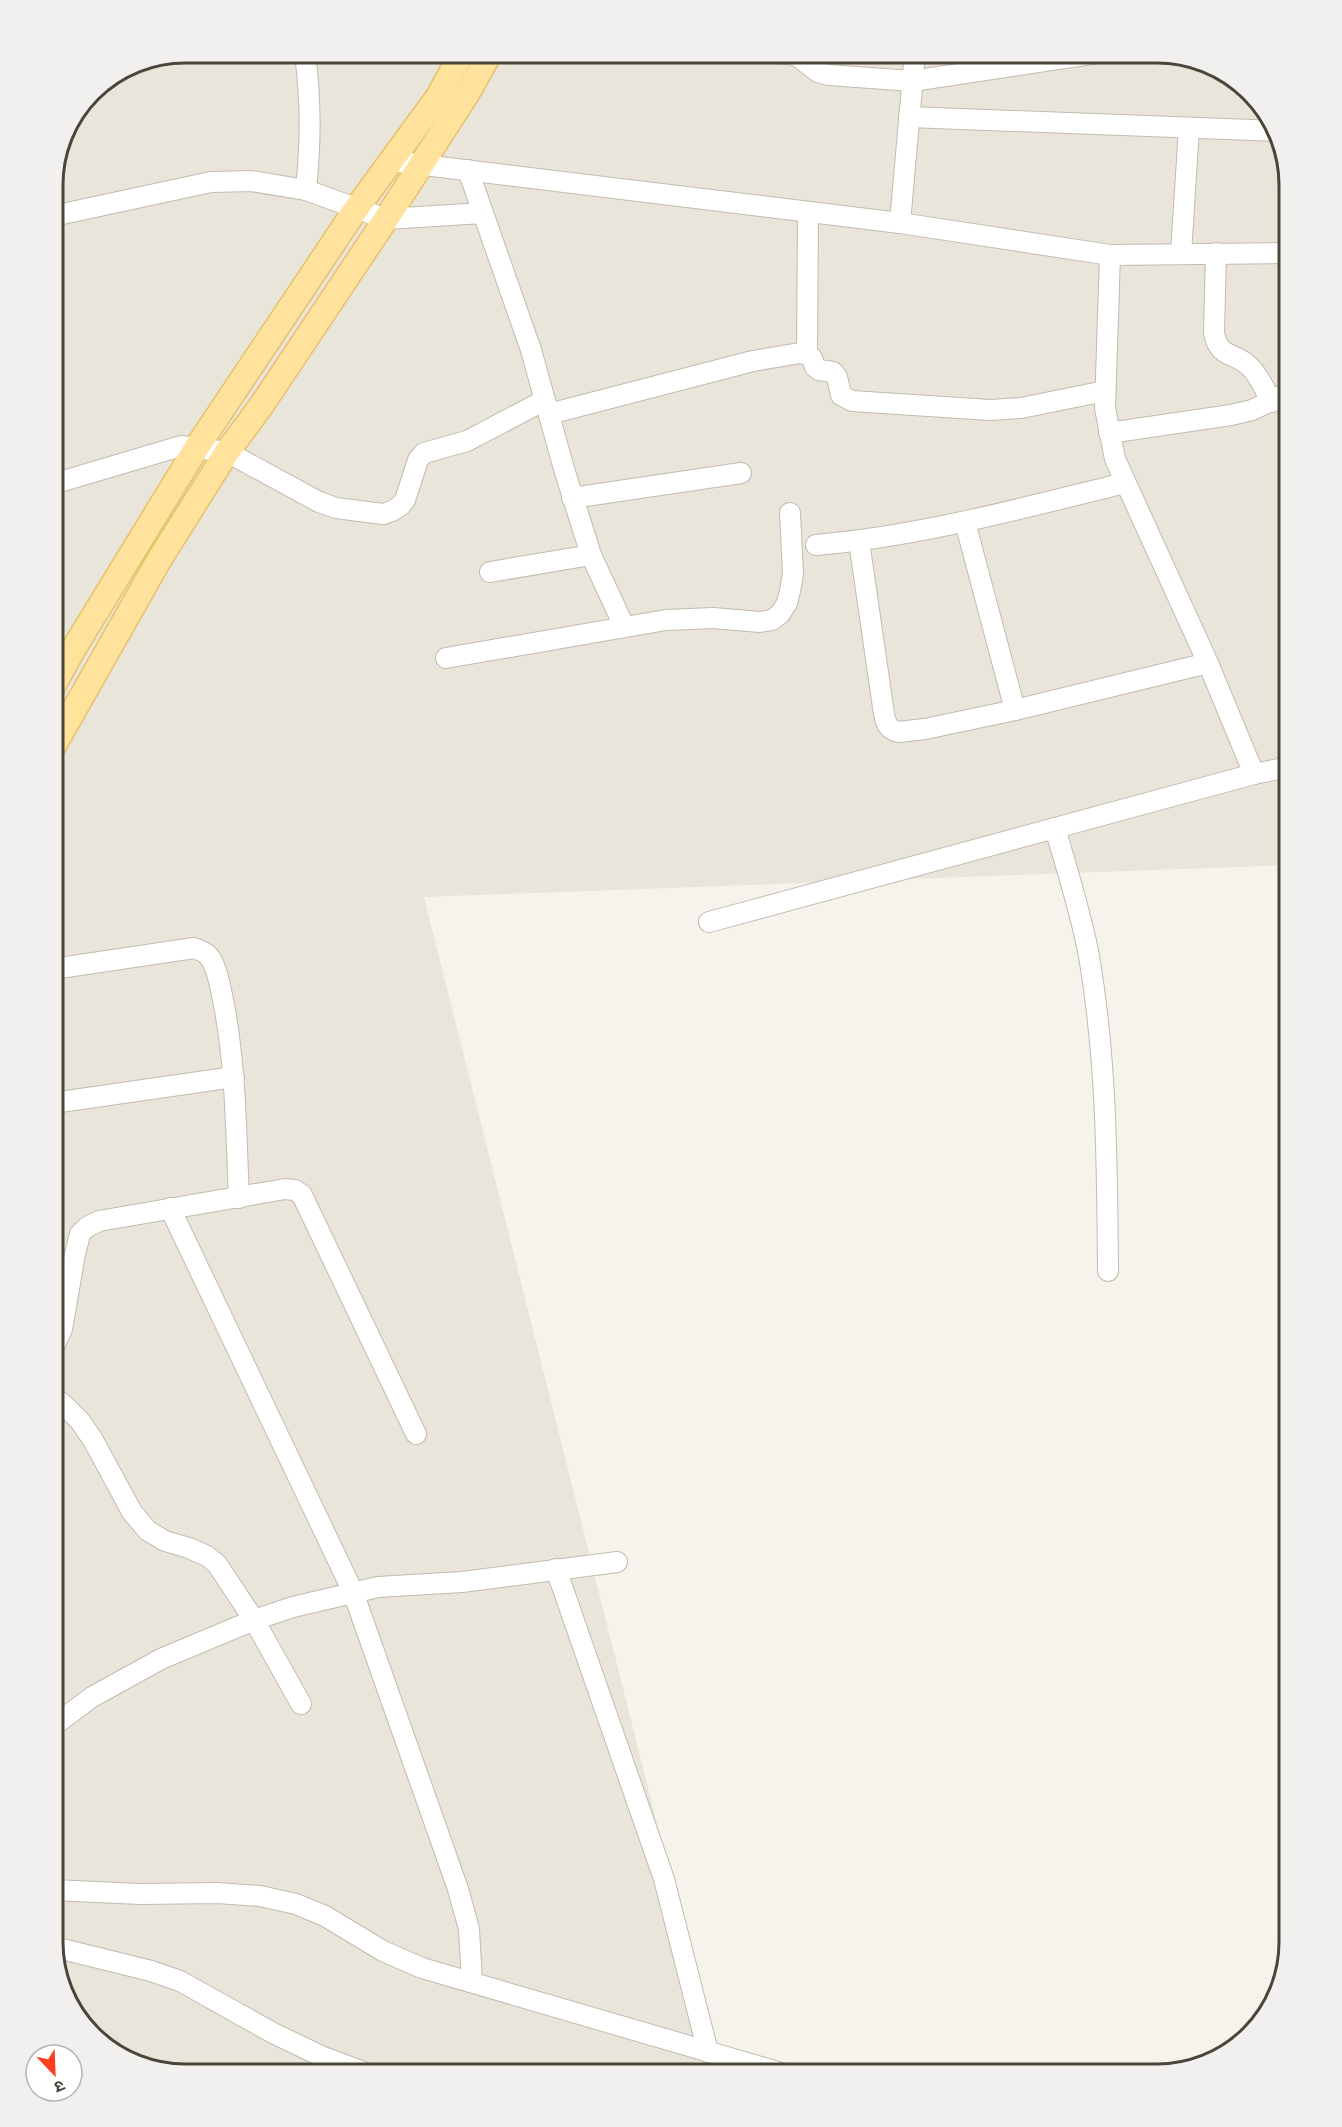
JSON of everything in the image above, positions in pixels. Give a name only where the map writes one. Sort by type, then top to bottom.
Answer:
[{"type":"main road","points":[[63,668],[197,447],[356,209],[438,97],[457,63]]},
{"type":"main road","points":[[63,729],[159,560],[227,452],[261,406],[386,219],[467,94],[484,63]]},
{"type":"street","points":[[306,63],[311,142],[306,190]]},
{"type":"street","points":[[806,63],[818,72],[829,75],[912,81],[1032,63]]},
{"type":"street","points":[[900,223],[914,63]]},
{"type":"street","points":[[909,117],[1266,131]]},
{"type":"street","points":[[1181,254],[1189,128]]},
{"type":"street","points":[[391,161],[900,223],[1110,255],[1279,253]]},
{"type":"street","points":[[468,170],[522,324],[572,498],[591,555],[624,626]]},
{"type":"street","points":[[63,214],[211,182],[251,181],[306,190],[386,219],[483,213]]},
{"type":"street","points":[[807,212],[807,354],[819,370],[833,372],[837,376],[841,395],[852,401],[990,410],[1021,408],[1105,391]]},
{"type":"street","points":[[1216,253],[1214,333],[1216,344],[1219,349],[1237,357],[1253,369],[1272,402]]},
{"type":"street","points":[[1110,255],[1105,391],[1109,433],[1115,459],[1208,663],[1254,774]]},
{"type":"street","points":[[63,481],[170,448],[197,447],[227,452],[319,502],[336,508],[383,513],[392,511],[405,500],[418,460],[424,453],[466,441],[547,407],[753,361],[800,353],[807,354]]},
{"type":"street","points":[[1109,433],[1231,415],[1252,410],[1279,398]]},
{"type":"street","points":[[572,498],[741,473]]},
{"type":"street","points":[[816,545],[859,542],[965,522],[1125,483]]},
{"type":"street","points":[[446,658],[624,626],[688,618],[760,622],[772,620],[780,614],[787,603],[793,574],[790,513]]},
{"type":"street","points":[[965,522],[1015,710]]},
{"type":"street","points":[[859,542],[884,714],[890,729],[898,732],[925,729],[1015,710],[1208,663]]},
{"type":"street","points":[[490,572],[591,555]]},
{"type":"street","points":[[709,922],[1279,769]]},
{"type":"street","points":[[1055,828],[1088,953],[1101,1047],[1107,1125],[1108,1271]]},
{"type":"street","points":[[63,968],[194,948],[204,951],[212,960],[218,975],[227,1021],[234,1077],[239,1198]]},
{"type":"street","points":[[63,1102],[234,1077]]},
{"type":"street","points":[[63,1323],[75,1254],[80,1234],[87,1227],[99,1221],[170,1208],[285,1189],[295,1190],[302,1195],[416,1434]]},
{"type":"street","points":[[170,1208],[353,1592],[458,1889],[469,1929],[472,1982]]},
{"type":"street","points":[[63,1404],[86,1430],[132,1512],[148,1531],[165,1541],[207,1556],[217,1564],[254,1620],[300,1704]]},
{"type":"street","points":[[63,1718],[92,1697],[161,1659],[254,1620],[353,1592],[399,1585],[462,1582],[617,1562]]},
{"type":"street","points":[[556,1569],[664,1879],[708,2052]]},
{"type":"street","points":[[63,1890],[141,1894],[217,1893],[260,1896],[296,1904],[325,1916],[383,1952],[422,1968],[750,2064]]},
{"type":"street","points":[[63,1949],[151,1971],[180,1981],[273,2033],[342,2064]]},
{"type":"shaded area","points":[[185,63],[1165,63],[1196,69],[1211,76],[1225,83],[1249,104],[1270,138],[1275,153],[1279,185],[1279,865],[424,897],[717,2064],[177,2064],[161,2062],[131,2051],[104,2034],[83,2010],[69,1981],[63,1942],[63,177],[67,153],[83,117],[104,93],[117,83],[146,69]]}]
